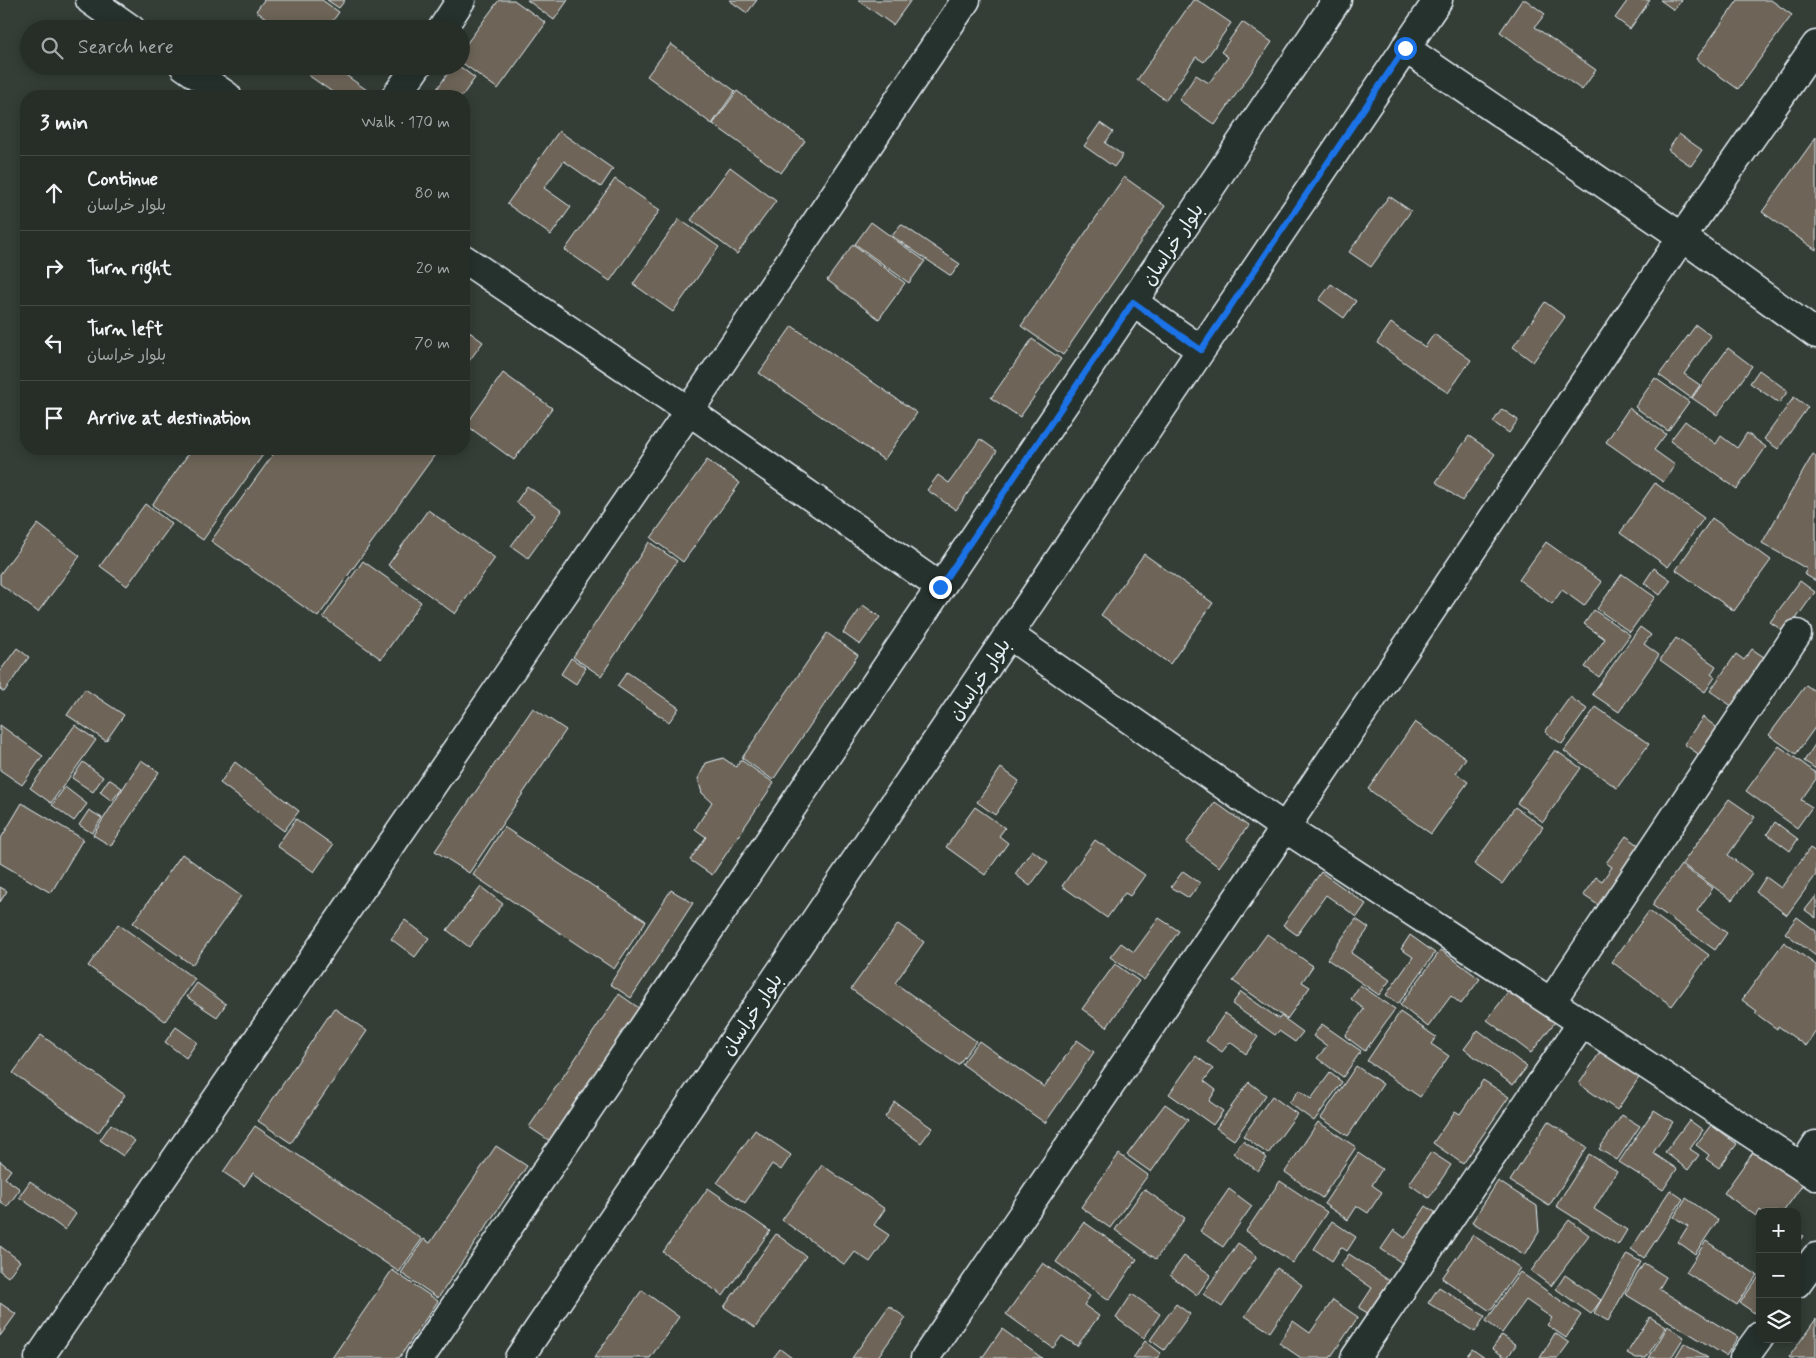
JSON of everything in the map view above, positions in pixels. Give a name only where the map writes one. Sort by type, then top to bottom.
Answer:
[{"type":"street","points":[[90,0],[118,20]]},
{"type":"street","points":[[448,20],[461,0]]},
{"type":"street","points":[[38,1358],[689,411],[966,0]]},
{"type":"street","name":"بلوار خراسان","points":[[420,1358],[1336,0]]},
{"type":"street","name":"بلوار خراسان","points":[[519,1358],[1438,0]]},
{"type":"street","points":[[925,1358],[1285,828],[1682,237],[1816,45]]},
{"type":"street","points":[[1405,48],[1682,237],[1816,334]]},
{"type":"street","points":[[197,75],[218,90]]},
{"type":"street","points":[[400,90],[411,75]]},
{"type":"street","points":[[470,263],[689,411],[940,587]]},
{"type":"street","points":[[1133,302],[1201,350]]},
{"type":"street","points":[[1551,1002],[1797,634]]},
{"type":"street","points":[[1009,635],[1285,828],[1582,1023],[1811,1163]]},
{"type":"street","points":[[1355,1358],[1582,1023]]},
{"type":"street","points":[[1801,1278],[1816,1257]]},
{"type":"street","points":[[1744,1358],[1756,1342]]},
{"type":"building","points":[[264,0],[322,0],[339,12],[333,20],[268,20],[256,11]]},
{"type":"building","points":[[327,0],[345,0],[339,8]]},
{"type":"building","points":[[499,0],[514,0],[546,23],[498,89],[470,69],[470,39]]},
{"type":"building","points":[[527,0],[568,0],[554,20]]},
{"type":"building","points":[[729,0],[757,0],[747,13]]},
{"type":"building","points":[[858,0],[911,0],[893,25]]},
{"type":"building","points":[[1193,0],[1197,0],[1231,23],[1204,62],[1196,57],[1166,100],[1137,80]]},
{"type":"building","points":[[1522,0],[1526,0],[1545,14],[1535,27],[1596,70],[1582,90],[1500,32]]},
{"type":"building","points":[[1628,0],[1650,0],[1630,29],[1615,18]]},
{"type":"building","points":[[1660,0],[1682,0],[1674,10]]},
{"type":"building","points":[[1738,0],[1771,0],[1792,15],[1738,89],[1696,59]]},
{"type":"building","points":[[1242,22],[1272,42],[1215,125],[1179,100],[1196,75],[1209,83],[1228,57],[1221,52]]},
{"type":"building","points":[[671,44],[735,91],[712,124],[647,76]]},
{"type":"building","points":[[470,74],[475,78],[466,90],[436,90],[447,75]]},
{"type":"building","points":[[308,75],[346,75],[367,90],[329,90]]},
{"type":"building","points":[[737,91],[805,141],[781,173],[713,124]]},
{"type":"building","points":[[1100,123],[1113,132],[1105,143],[1123,155],[1114,167],[1084,146]]},
{"type":"building","points":[[559,131],[613,169],[601,187],[564,161],[544,188],[571,207],[551,235],[507,204]]},
{"type":"building","points":[[1679,134],[1702,150],[1691,166],[1668,150]]},
{"type":"building","points":[[1816,137],[1816,250],[1762,212]]},
{"type":"building","points":[[730,167],[776,201],[737,254],[691,220]]},
{"type":"building","points":[[1124,177],[1165,206],[1063,355],[1021,326]]},
{"type":"building","points":[[615,179],[660,210],[610,281],[565,250]]},
{"type":"building","points":[[1389,196],[1411,211],[1371,267],[1349,252]]},
{"type":"building","points":[[679,219],[719,247],[673,312],[633,284]]},
{"type":"building","points":[[871,222],[925,261],[909,283],[855,244]]},
{"type":"building","points":[[901,224],[960,264],[951,276],[892,236]]},
{"type":"building","points":[[853,244],[905,283],[879,319],[827,280]]},
{"type":"building","points":[[1331,284],[1356,301],[1344,318],[1319,300]]},
{"type":"building","points":[[1545,302],[1565,317],[1533,362],[1513,347]]},
{"type":"building","points":[[1391,323],[1425,347],[1434,334],[1471,360],[1448,393],[1377,343]]},
{"type":"building","points":[[1696,325],[1711,336],[1684,374],[1700,385],[1691,398],[1659,375]]},
{"type":"building","points":[[792,326],[917,413],[884,460],[759,373]]},
{"type":"building","points":[[470,332],[483,342],[470,360]]},
{"type":"building","points":[[1032,339],[1061,359],[1020,417],[991,398]]},
{"type":"building","points":[[1728,348],[1752,366],[1717,415],[1692,398]]},
{"type":"building","points":[[1759,370],[1788,391],[1779,403],[1750,383]]},
{"type":"building","points":[[503,373],[552,408],[514,460],[470,428],[470,419]]},
{"type":"building","points":[[1655,378],[1689,402],[1668,431],[1635,407]]},
{"type":"building","points":[[1794,397],[1808,407],[1778,449],[1764,439]]},
{"type":"building","points":[[1629,408],[1666,434],[1654,450],[1675,465],[1663,482],[1606,442]]},
{"type":"building","points":[[1502,409],[1518,420],[1509,433],[1493,422]]},
{"type":"building","points":[[1685,421],[1716,444],[1721,436],[1737,448],[1747,433],[1766,447],[1737,489],[1670,441]]},
{"type":"building","points":[[1469,436],[1495,454],[1462,501],[1436,482]]},
{"type":"building","points":[[980,439],[997,451],[956,510],[927,490],[938,475],[949,483]]},
{"type":"building","points":[[1813,454],[1816,456],[1816,581],[1804,574],[1807,569],[1762,543]]},
{"type":"building","points":[[188,455],[263,455],[203,540],[152,505]]},
{"type":"building","points":[[273,455],[435,455],[318,617],[211,541]]},
{"type":"building","points":[[707,460],[740,483],[683,562],[651,538]]},
{"type":"building","points":[[1655,483],[1704,518],[1668,567],[1620,533]]},
{"type":"building","points":[[527,486],[562,511],[528,558],[511,546],[534,515],[516,502]]},
{"type":"building","points":[[145,504],[172,524],[127,586],[100,566]]},
{"type":"building","points":[[428,510],[495,558],[455,614],[388,565]]},
{"type":"building","points":[[1712,518],[1771,560],[1734,611],[1676,570]]},
{"type":"building","points":[[38,524],[80,556],[38,612],[0,584],[0,574]]},
{"type":"building","points":[[649,542],[677,561],[601,676],[573,657]]},
{"type":"building","points":[[1546,542],[1602,582],[1584,606],[1562,590],[1552,604],[1519,580]]},
{"type":"building","points":[[1144,554],[1213,603],[1170,664],[1101,615]]},
{"type":"building","points":[[363,561],[421,602],[381,659],[323,617]]},
{"type":"building","points":[[1654,568],[1671,580],[1660,595],[1644,583]]},
{"type":"building","points":[[1622,574],[1655,597],[1630,632],[1597,609]]},
{"type":"building","points":[[1800,581],[1815,592],[1786,633],[1770,622]]},
{"type":"building","points":[[863,605],[880,617],[860,645],[843,633]]},
{"type":"building","points":[[1594,610],[1630,635],[1599,677],[1585,667],[1605,639],[1584,624]]},
{"type":"building","points":[[1640,627],[1651,635],[1644,644],[1659,655],[1619,712],[1592,694]]},
{"type":"building","points":[[827,633],[858,655],[773,780],[742,758]]},
{"type":"building","points":[[1676,638],[1716,666],[1711,674],[1715,677],[1705,692],[1660,660]]},
{"type":"building","points":[[17,648],[29,657],[4,692],[0,689],[0,671]]},
{"type":"building","points":[[1752,649],[1767,659],[1733,707],[1710,691],[1736,654],[1744,660]]},
{"type":"building","points":[[571,658],[586,668],[576,684],[561,674]]},
{"type":"building","points":[[627,672],[679,708],[669,722],[617,686]]},
{"type":"building","points":[[1806,685],[1816,692],[1816,726],[1796,754],[1769,735]]},
{"type":"building","points":[[85,689],[124,715],[106,741],[67,715]]},
{"type":"building","points":[[1570,697],[1587,709],[1562,744],[1545,732]]},
{"type":"building","points":[[1596,707],[1649,744],[1617,788],[1564,751]]},
{"type":"building","points":[[533,708],[566,730],[469,873],[435,851]]},
{"type":"building","points":[[1703,717],[1720,730],[1701,756],[1684,744]]},
{"type":"building","points":[[1415,722],[1466,758],[1456,773],[1468,782],[1431,834],[1368,789]]},
{"type":"building","points":[[0,725],[43,756],[22,785],[0,770]]},
{"type":"building","points":[[75,725],[96,740],[51,803],[30,788]]},
{"type":"building","points":[[1816,743],[1816,769],[1804,761]]},
{"type":"building","points":[[1779,746],[1816,773],[1816,779],[1801,800],[1812,807],[1797,828],[1746,791]]},
{"type":"building","points":[[1555,750],[1581,768],[1543,822],[1517,803]]},
{"type":"building","points":[[723,758],[736,767],[741,760],[774,783],[712,875],[690,860],[706,837],[695,829],[712,802],[702,793],[698,779],[706,763]]},
{"type":"building","points":[[141,760],[159,772],[111,846],[93,835]]},
{"type":"building","points":[[83,762],[103,777],[93,792],[72,778]]},
{"type":"building","points":[[235,762],[299,811],[284,831],[220,783]]},
{"type":"building","points":[[1001,768],[1019,781],[995,815],[977,802]]},
{"type":"building","points":[[109,779],[122,788],[112,801],[100,792]]},
{"type":"building","points":[[65,787],[87,804],[74,821],[52,805]]},
{"type":"building","points":[[1729,799],[1755,817],[1728,855],[1752,873],[1732,900],[1682,864]]},
{"type":"building","points":[[1215,802],[1248,826],[1219,867],[1186,843]]},
{"type":"building","points":[[22,803],[83,839],[51,893],[0,863],[0,840]]},
{"type":"building","points":[[975,807],[1005,828],[999,836],[1008,843],[985,875],[946,847]]},
{"type":"building","points":[[1515,807],[1543,827],[1502,884],[1474,864]]},
{"type":"building","points":[[89,810],[102,818],[92,833],[79,825]]},
{"type":"building","points":[[296,819],[333,845],[314,872],[277,846]]},
{"type":"building","points":[[1775,822],[1798,839],[1790,851],[1767,834]]},
{"type":"building","points":[[504,827],[646,921],[614,969],[473,875]]},
{"type":"building","points":[[1626,836],[1643,848],[1601,907],[1583,895],[1596,877],[1602,881],[1612,867],[1606,863]]},
{"type":"building","points":[[1095,840],[1145,875],[1130,896],[1125,893],[1107,918],[1062,886]]},
{"type":"building","points":[[1810,848],[1816,852],[1816,875],[1787,915],[1756,892],[1766,877],[1781,888]]},
{"type":"building","points":[[1032,850],[1048,862],[1030,886],[1015,874]]},
{"type":"building","points":[[182,854],[241,896],[192,965],[133,923]]},
{"type":"building","points":[[1681,865],[1713,888],[1697,911],[1727,933],[1715,950],[1652,905]]},
{"type":"building","points":[[1183,871],[1200,883],[1189,898],[1171,887]]},
{"type":"building","points":[[1321,872],[1366,904],[1357,917],[1326,895],[1297,935],[1283,925]]},
{"type":"building","points":[[0,887],[7,891],[0,902]]},
{"type":"building","points":[[481,887],[503,904],[469,947],[447,930]]},
{"type":"building","points":[[671,890],[693,903],[631,998],[610,984]]},
{"type":"building","points":[[1816,896],[1816,918],[1805,910]]},
{"type":"building","points":[[1649,911],[1709,955],[1672,1006],[1612,962]]},
{"type":"building","points":[[1797,917],[1816,931],[1816,956],[1785,933]]},
{"type":"building","points":[[1159,918],[1179,931],[1144,980],[1110,957],[1121,943],[1134,952]]},
{"type":"building","points":[[1356,919],[1369,928],[1351,953],[1390,980],[1379,995],[1327,959]]},
{"type":"building","points":[[405,920],[429,938],[415,957],[391,939]]},
{"type":"building","points":[[118,924],[195,979],[165,1021],[88,966]]},
{"type":"building","points":[[898,924],[924,942],[895,983],[976,1041],[958,1065],[851,989]]},
{"type":"building","points":[[1267,934],[1313,966],[1302,982],[1310,987],[1287,1019],[1233,981]]},
{"type":"building","points":[[1410,935],[1435,953],[1398,1004],[1386,995],[1413,957],[1401,949]]},
{"type":"building","points":[[1784,942],[1816,965],[1816,1031],[1806,1046],[1778,1026],[1777,1029],[1755,1013],[1757,1011],[1742,1000]]},
{"type":"building","points":[[1441,950],[1480,979],[1461,1004],[1451,996],[1428,1027],[1400,1005]]},
{"type":"building","points":[[1115,964],[1139,981],[1107,1027],[1082,1009]]},
{"type":"building","points":[[197,983],[226,1004],[217,1017],[187,997]]},
{"type":"building","points":[[1514,984],[1558,1018],[1531,1053],[1487,1020]]},
{"type":"building","points":[[1360,985],[1395,1009],[1365,1051],[1345,1036],[1364,1009],[1351,999]]},
{"type":"building","points":[[1241,992],[1279,1019],[1281,1016],[1303,1032],[1295,1042],[1279,1031],[1275,1035],[1232,1004]]},
{"type":"building","points":[[619,994],[639,1008],[550,1141],[529,1127]]},
{"type":"building","points":[[334,1008],[367,1031],[291,1143],[258,1121]]},
{"type":"building","points":[[1400,1012],[1436,1037],[1431,1044],[1449,1056],[1420,1097],[1367,1061]]},
{"type":"building","points":[[1225,1013],[1258,1037],[1246,1054],[1230,1042],[1222,1052],[1206,1041]]},
{"type":"building","points":[[1322,1024],[1361,1051],[1343,1077],[1317,1058],[1327,1046],[1313,1036]]},
{"type":"building","points":[[176,1027],[197,1042],[186,1058],[165,1042]]},
{"type":"building","points":[[1478,1030],[1527,1067],[1513,1085],[1464,1049]]},
{"type":"building","points":[[41,1035],[125,1095],[98,1133],[13,1073]]},
{"type":"building","points":[[1077,1040],[1094,1052],[1045,1123],[962,1064],[979,1041],[1044,1087]]},
{"type":"building","points":[[1604,1046],[1643,1072],[1617,1110],[1579,1084]]},
{"type":"building","points":[[1196,1056],[1213,1069],[1204,1081],[1216,1090],[1209,1101],[1223,1111],[1213,1125],[1169,1094]]},
{"type":"building","points":[[1356,1066],[1383,1084],[1348,1136],[1321,1118]]},
{"type":"building","points":[[1330,1073],[1342,1082],[1314,1121],[1289,1103],[1299,1090],[1311,1099]]},
{"type":"building","points":[[1483,1080],[1509,1097],[1463,1164],[1433,1143],[1455,1111],[1460,1114]]},
{"type":"building","points":[[1249,1082],[1266,1095],[1234,1140],[1216,1128]]},
{"type":"building","points":[[1272,1096],[1297,1114],[1268,1154],[1243,1136]]},
{"type":"building","points":[[895,1102],[932,1128],[921,1143],[885,1117]]},
{"type":"building","points":[[1165,1104],[1188,1120],[1151,1172],[1127,1155]]},
{"type":"building","points":[[1654,1110],[1673,1122],[1653,1153],[1677,1169],[1663,1190],[1619,1162]]},
{"type":"building","points":[[1622,1115],[1640,1126],[1617,1160],[1599,1149]]},
{"type":"building","points":[[1689,1120],[1703,1130],[1690,1149],[1699,1155],[1688,1170],[1665,1152]]},
{"type":"building","points":[[1548,1121],[1587,1147],[1549,1206],[1510,1181]]},
{"type":"building","points":[[1318,1122],[1356,1147],[1322,1198],[1285,1172]]},
{"type":"building","points":[[111,1124],[135,1141],[123,1156],[100,1140]]},
{"type":"building","points":[[1711,1125],[1737,1144],[1719,1168],[1706,1159],[1709,1155],[1696,1145]]},
{"type":"building","points":[[255,1126],[422,1239],[399,1272],[253,1173],[244,1186],[223,1172]]},
{"type":"building","points":[[755,1130],[791,1155],[781,1170],[772,1164],[745,1203],[717,1183]]},
{"type":"building","points":[[1243,1141],[1267,1158],[1258,1171],[1233,1153]]},
{"type":"building","points":[[496,1146],[527,1166],[438,1298],[401,1273],[424,1239],[430,1243]]},
{"type":"building","points":[[1756,1148],[1804,1183],[1786,1208],[1756,1208],[1756,1216],[1724,1193]]},
{"type":"building","points":[[1431,1152],[1451,1165],[1429,1198],[1409,1184]]},
{"type":"building","points":[[1358,1153],[1382,1169],[1372,1185],[1382,1192],[1368,1213],[1357,1206],[1348,1220],[1324,1204]]},
{"type":"building","points":[[1119,1154],[1148,1175],[1110,1228],[1081,1207]]},
{"type":"building","points":[[1589,1154],[1617,1171],[1594,1209],[1627,1230],[1618,1245],[1556,1206]]},
{"type":"building","points":[[0,1161],[11,1170],[5,1178],[20,1189],[7,1207],[0,1201]]},
{"type":"building","points":[[822,1165],[885,1209],[874,1225],[889,1235],[870,1262],[855,1252],[845,1265],[782,1220]]},
{"type":"building","points":[[30,1181],[76,1214],[65,1230],[19,1197]]},
{"type":"building","points":[[1280,1181],[1327,1212],[1293,1263],[1246,1231]]},
{"type":"building","points":[[1498,1181],[1537,1206],[1539,1232],[1525,1255],[1472,1222]]},
{"type":"building","points":[[708,1188],[770,1231],[723,1296],[663,1252]]},
{"type":"building","points":[[1144,1189],[1185,1218],[1156,1259],[1115,1230]]},
{"type":"building","points":[[1229,1189],[1252,1206],[1223,1247],[1200,1231]]},
{"type":"building","points":[[1670,1190],[1683,1199],[1644,1258],[1631,1249]]},
{"type":"building","points":[[1686,1198],[1718,1220],[1695,1254],[1678,1242],[1688,1226],[1674,1217]]},
{"type":"building","points":[[1426,1206],[1439,1215],[1405,1265],[1381,1249],[1394,1230],[1405,1238]]},
{"type":"building","points":[[1569,1220],[1589,1235],[1551,1286],[1531,1271]]},
{"type":"building","points":[[1332,1221],[1356,1237],[1347,1251],[1341,1247],[1332,1261],[1314,1249]]},
{"type":"building","points":[[1084,1222],[1137,1259],[1109,1300],[1056,1262]]},
{"type":"building","points":[[776,1234],[806,1256],[755,1328],[724,1307]]},
{"type":"building","points":[[1473,1235],[1520,1268],[1490,1311],[1442,1278]]},
{"type":"building","points":[[1706,1241],[1756,1274],[1756,1276],[1737,1305],[1686,1272]]},
{"type":"building","points":[[1238,1243],[1257,1256],[1222,1307],[1203,1294]]},
{"type":"building","points":[[0,1246],[20,1261],[8,1277],[0,1271]]},
{"type":"building","points":[[1349,1254],[1393,1283],[1371,1315],[1359,1308],[1372,1288],[1340,1266]]},
{"type":"building","points":[[1627,1254],[1641,1262],[1608,1321],[1594,1313]]},
{"type":"building","points":[[1184,1256],[1211,1275],[1197,1295],[1170,1275]]},
{"type":"building","points":[[1043,1263],[1090,1296],[1084,1305],[1099,1316],[1077,1346],[1062,1336],[1053,1348],[1006,1314]]},
{"type":"building","points":[[1644,1263],[1666,1277],[1659,1289],[1738,1337],[1726,1356],[1625,1294]]},
{"type":"building","points":[[1277,1268],[1302,1285],[1270,1332],[1245,1316]]},
{"type":"building","points":[[392,1270],[438,1301],[399,1358],[332,1358]]},
{"type":"building","points":[[1520,1272],[1581,1315],[1566,1338],[1547,1325],[1552,1318],[1526,1300],[1502,1333],[1486,1321]]},
{"type":"building","points":[[1565,1275],[1601,1300],[1591,1314],[1556,1289]]},
{"type":"building","points":[[1756,1281],[1756,1314],[1740,1303]]},
{"type":"building","points":[[1439,1287],[1485,1316],[1475,1332],[1428,1303]]},
{"type":"building","points":[[642,1290],[679,1317],[650,1358],[594,1358]]},
{"type":"building","points":[[1132,1294],[1160,1314],[1144,1338],[1116,1318]]},
{"type":"building","points":[[1333,1300],[1358,1317],[1330,1358],[1301,1358],[1279,1343],[1293,1321],[1310,1333]]},
{"type":"building","points":[[0,1303],[16,1314],[0,1336]]},
{"type":"building","points":[[1176,1304],[1190,1314],[1164,1350],[1150,1340]]},
{"type":"building","points":[[889,1306],[906,1318],[877,1358],[852,1358]]},
{"type":"building","points":[[1650,1317],[1666,1327],[1646,1358],[1636,1358],[1627,1353]]},
{"type":"building","points":[[1816,1319],[1816,1358],[1789,1357],[1799,1343],[1801,1343],[1801,1340]]},
{"type":"building","points":[[1668,1326],[1684,1337],[1671,1358],[1649,1358]]},
{"type":"building","points":[[1002,1329],[1042,1358],[982,1358]]},
{"type":"building","points":[[1555,1333],[1569,1343],[1558,1358],[1540,1358]]},
{"type":"building","points":[[1502,1335],[1516,1345],[1507,1358],[1492,1349]]},
{"type":"building","points":[[1145,1341],[1161,1353],[1157,1358],[1133,1358]]},
{"type":"building","points":[[1684,1343],[1708,1358],[1675,1358]]},
{"type":"building","points":[[780,1349],[792,1358],[773,1358]]},
{"type":"building","points":[[1472,1349],[1485,1358],[1465,1358]]},
{"type":"route","points":[[940,587],[1133,302],[1201,350],[1405,48]]}]
